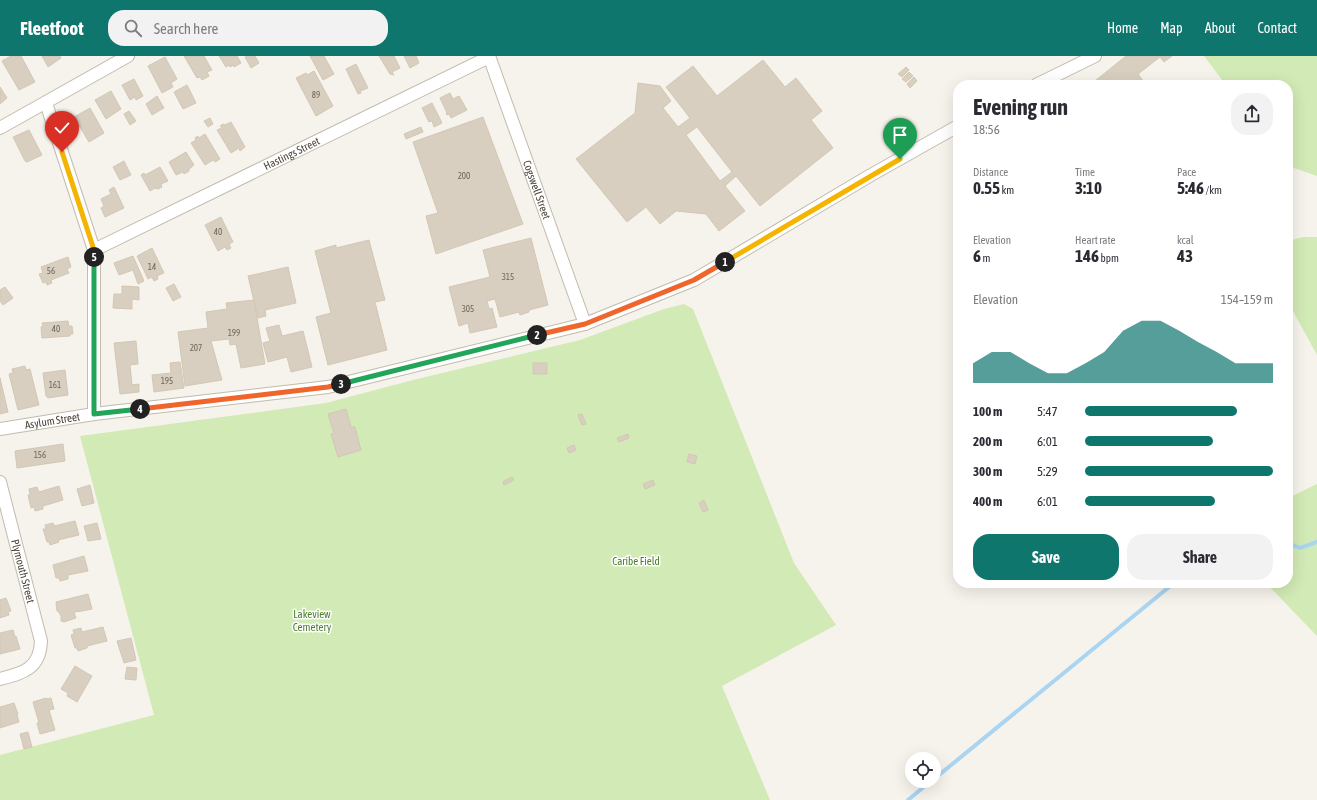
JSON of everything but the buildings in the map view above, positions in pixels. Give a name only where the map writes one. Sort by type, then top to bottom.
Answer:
[{"type":"street","points":[[0,128],[128,56]]},
{"type":"street","points":[[1046,80],[1095,56]]},
{"type":"street","name":"Hastings Street","points":[[94,250],[489,57]]},
{"type":"street","name":"Cogswell Street","points":[[489,57],[585,324]]},
{"type":"street","points":[[46,103],[94,250],[94,414]]},
{"type":"street","name":"Asylum Street","points":[[0,429],[94,414],[328,387],[585,324],[694,280],[871,175],[953,129]]},
{"type":"street","name":"Plymouth Street","points":[[0,482],[6,529],[41,636],[41,646],[33,666],[24,672],[0,679]]},
{"type":"green space","points":[[1204,56],[1317,56],[1317,176],[1293,168],[1293,80],[1222,80]]},
{"type":"green space","points":[[1303,237],[1317,237],[1317,355],[1293,311],[1293,240]]},
{"type":"green space","name":"Lakeview Cemetery","points":[[684,304],[693,309],[794,563],[836,625],[722,686],[770,800],[0,800],[0,755],[154,715],[80,436],[326,403],[413,380],[580,340],[664,309]]},
{"type":"green space","points":[[1317,484],[1317,636],[1271,588],[1293,588],[1293,496]]},
{"type":"waterway","points":[[1293,545],[1300,548],[1317,542]]},
{"type":"waterway","points":[[941,773],[1168,588]]},
{"type":"waterway","points":[[908,800],[923,788]]},
{"type":"route","points":[[62,152],[94,250],[94,414],[328,387],[585,324],[694,280],[900,159]]},
{"type":"park label","name":"Caribe Field","points":[[636,561]]}]
